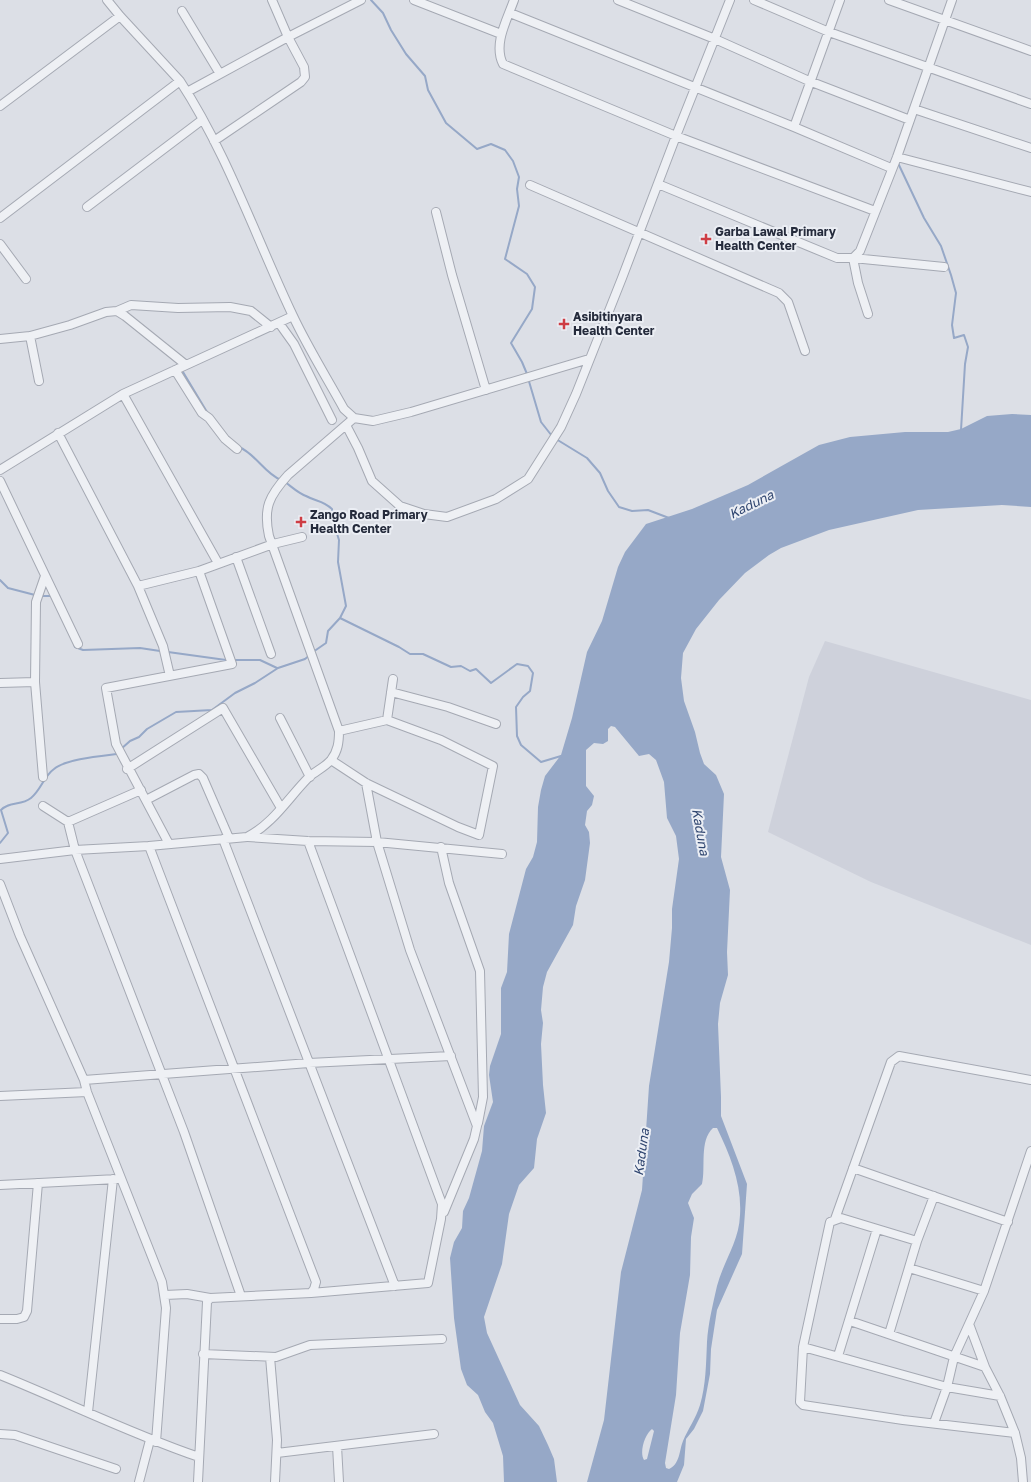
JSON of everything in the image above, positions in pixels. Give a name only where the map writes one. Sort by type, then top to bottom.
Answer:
[{"type":"street","points":[[107,0],[180,81],[187,92],[214,141],[293,316],[344,409],[354,418],[373,421],[412,412],[589,359]]},
{"type":"street","points":[[214,141],[301,82],[305,77],[304,67],[288,37],[272,0]]},
{"type":"street","points":[[187,92],[288,37],[361,0]]},
{"type":"street","points":[[414,0],[501,34]]},
{"type":"street","points":[[514,0],[501,34],[500,56],[503,64],[676,136],[875,211]]},
{"type":"street","points":[[618,0],[715,39],[809,81],[910,120]]},
{"type":"street","points":[[346,425],[372,481],[400,506],[424,514],[447,517],[496,499],[528,479],[561,427],[640,232],[730,0]]},
{"type":"street","points":[[754,0],[829,32],[1031,104]]},
{"type":"street","points":[[794,127],[809,81],[840,0]]},
{"type":"street","points":[[888,0],[1031,51]]},
{"type":"street","points":[[853,258],[860,251],[891,168],[897,158],[952,0]]},
{"type":"street","points":[[182,12],[220,74]]},
{"type":"street","points":[[510,13],[696,87],[891,168]]},
{"type":"street","points":[[0,106],[120,16]]},
{"type":"street","points":[[0,218],[180,81]]},
{"type":"street","points":[[914,109],[1031,148]]},
{"type":"street","points":[[87,207],[202,120]]},
{"type":"street","points":[[897,158],[1031,192]]},
{"type":"street","points":[[658,184],[837,258],[853,258],[944,267]]},
{"type":"street","points":[[530,186],[779,293],[788,302],[791,308],[805,351]]},
{"type":"street","points":[[436,212],[452,275],[486,390]]},
{"type":"street","points":[[0,244],[26,279]]},
{"type":"street","points":[[853,258],[858,283],[868,314]]},
{"type":"street","points":[[0,339],[30,336],[70,325],[106,312],[117,312],[131,305],[178,308],[230,307],[251,311],[271,327]]},
{"type":"street","points":[[117,312],[125,316],[186,365]]},
{"type":"street","points":[[0,470],[58,432],[123,394],[293,316]]},
{"type":"street","points":[[279,323],[294,344],[332,420]]},
{"type":"street","points":[[30,336],[39,380]]},
{"type":"street","points":[[176,370],[202,413],[237,449]]},
{"type":"street","points":[[123,394],[218,563]]},
{"type":"street","points":[[247,837],[265,824],[310,777],[331,760],[339,745],[339,731],[307,645],[273,544],[267,524],[267,507],[280,483],[354,418]]},
{"type":"street","points":[[58,432],[138,586],[164,646],[170,676]]},
{"type":"street","points":[[0,482],[78,644]]},
{"type":"street","points":[[138,586],[199,571],[273,544],[302,537]]},
{"type":"street","points":[[236,557],[271,654]]},
{"type":"street","points":[[169,844],[116,744],[106,688],[232,664],[199,571]]},
{"type":"street","points":[[43,776],[35,682],[36,602],[46,576]]},
{"type":"street","points":[[387,720],[393,679]]},
{"type":"street","points":[[0,683],[35,682]]},
{"type":"street","points":[[391,692],[448,707],[496,724]]},
{"type":"street","points":[[128,769],[223,708],[281,808]]},
{"type":"street","points":[[280,718],[310,777]]},
{"type":"street","points":[[331,760],[366,783],[458,827],[479,835],[494,766],[441,740],[387,720],[339,731]]},
{"type":"street","points":[[146,800],[194,775],[199,774],[203,778],[309,1063],[395,1286]]},
{"type":"street","points":[[366,783],[378,842],[410,950],[477,1126]]},
{"type":"street","points":[[68,822],[141,790]]},
{"type":"street","points":[[43,806],[68,822],[75,850],[184,1132],[241,1296]]},
{"type":"street","points":[[0,859],[75,850],[149,846],[247,837],[308,841],[378,842],[502,854]]},
{"type":"street","points":[[165,1295],[187,1294],[210,1298],[311,1293],[428,1283],[441,1219],[442,1204],[308,841]]},
{"type":"street","points":[[149,846],[316,1282],[311,1293]]},
{"type":"street","points":[[441,847],[449,883],[480,972],[483,1097],[474,1139],[441,1219]]},
{"type":"street","points":[[0,884],[20,936],[84,1080],[86,1092],[117,1179],[165,1295],[166,1308],[153,1441],[139,1482]]},
{"type":"street","points":[[84,1080],[309,1063],[451,1056]]},
{"type":"street","points":[[835,1219],[891,1062],[896,1057],[899,1056],[1031,1080]]},
{"type":"street","points":[[0,1096],[86,1092]]},
{"type":"street","points":[[934,1423],[954,1357],[984,1291],[1031,1151]]},
{"type":"street","points":[[853,1168],[1008,1222]]},
{"type":"street","points":[[0,1186],[117,1179]]},
{"type":"street","points":[[88,1412],[117,1179]]},
{"type":"street","points":[[0,1319],[17,1319],[24,1317],[27,1311],[38,1183]]},
{"type":"street","points":[[889,1334],[917,1241],[934,1196]]},
{"type":"street","points":[[917,1241],[841,1218],[830,1222],[803,1347],[799,1395],[800,1402],[803,1404],[934,1423],[1015,1433]]},
{"type":"street","points":[[838,1356],[850,1322],[877,1229]]},
{"type":"street","points":[[909,1268],[984,1291]]},
{"type":"street","points":[[198,1482],[203,1354],[207,1302],[210,1298]]},
{"type":"street","points":[[850,1322],[889,1334],[985,1368]]},
{"type":"street","points":[[969,1324],[985,1368],[1000,1396],[1015,1433],[1021,1458],[1023,1482]]},
{"type":"street","points":[[203,1354],[270,1357],[286,1355],[300,1347],[310,1345],[442,1339]]},
{"type":"street","points":[[803,1347],[946,1387],[1000,1396]]},
{"type":"street","points":[[270,1357],[277,1440],[275,1482]]},
{"type":"street","points":[[0,1375],[153,1441],[200,1457]]},
{"type":"street","points":[[0,1434],[14,1435],[116,1469]]},
{"type":"street","points":[[277,1453],[434,1434]]},
{"type":"street","points":[[337,1446],[339,1482]]},
{"type":"shaded area","points":[[825,641],[1031,700],[1031,945],[871,882],[768,832],[809,677]]},
{"type":"water","name":"Kaduna","points":[[1012,414],[1031,415],[1031,507],[1002,505],[918,510],[829,530],[781,548],[745,573],[719,600],[696,629],[683,653],[681,678],[684,701],[704,764],[716,775],[724,794],[721,857],[730,890],[727,952],[728,975],[720,1003],[718,1024],[721,1116],[747,1184],[742,1254],[717,1310],[711,1349],[710,1374],[703,1411],[694,1429],[686,1439],[684,1465],[677,1482],[587,1482],[604,1420],[621,1272],[642,1190],[649,1086],[669,962],[672,909],[679,859],[676,836],[667,818],[664,782],[656,760],[649,754],[639,756],[615,727],[611,726],[608,729],[608,741],[603,744],[594,743],[586,750],[586,786],[594,796],[592,805],[587,811],[585,825],[589,832],[590,843],[585,880],[576,906],[573,925],[547,972],[543,987],[541,1010],[543,1023],[541,1044],[546,1113],[537,1139],[534,1168],[519,1185],[509,1214],[502,1264],[484,1317],[487,1333],[520,1405],[539,1426],[548,1445],[554,1459],[557,1482],[504,1482],[503,1456],[493,1423],[485,1412],[478,1395],[467,1385],[461,1369],[454,1318],[450,1258],[454,1242],[462,1228],[463,1211],[469,1198],[482,1151],[484,1126],[493,1102],[489,1075],[490,1066],[501,1034],[501,988],[507,972],[509,934],[526,869],[533,857],[537,842],[538,807],[541,790],[545,776],[561,755],[572,718],[587,652],[602,621],[618,567],[625,552],[646,524],[692,509],[748,485],[819,445],[850,437],[905,432],[948,432],[961,429],[987,416]],"holes":[[[713,1128],[717,1128],[737,1181],[740,1203],[739,1225],[717,1286],[712,1307],[708,1335],[705,1382],[700,1405],[683,1441],[679,1457],[673,1467],[669,1469],[666,1468],[665,1463],[676,1395],[680,1333],[690,1275],[691,1237],[694,1218],[688,1203],[692,1194],[702,1184],[704,1147],[709,1133]],[[652,1429],[654,1431],[647,1459],[644,1460],[642,1448],[649,1431]]]},
{"type":"waterway","points":[[371,0],[383,13],[391,30],[406,54],[425,76],[428,90],[446,123],[477,149],[491,144],[505,150],[513,161],[519,177],[517,189],[519,206],[505,259],[527,274],[535,287],[532,309],[511,343],[527,374]]},
{"type":"waterway","points":[[898,163],[924,218],[941,246],[956,293],[952,325],[954,338],[964,335],[968,347],[965,364],[961,430]]},
{"type":"waterway","points":[[183,372],[207,412]]},
{"type":"waterway","points":[[528,378],[541,422],[552,436]]},
{"type":"waterway","points":[[556,439],[587,458],[600,473],[608,491],[619,507],[632,511],[648,510],[669,518]]},
{"type":"waterway","points":[[239,447],[245,450],[270,473],[281,480]]},
{"type":"waterway","points":[[285,482],[300,493],[332,509],[333,521],[339,540],[338,562],[346,606],[340,618]]},
{"type":"waterway","points":[[0,580],[8,588],[35,595]]},
{"type":"waterway","points":[[41,596],[53,596]]},
{"type":"waterway","points":[[313,652],[326,643],[328,631],[340,618],[410,654],[423,654],[451,667],[461,666],[470,671],[476,669],[491,683],[517,664],[528,666],[533,673],[530,691],[523,697],[516,707],[517,736],[521,745],[541,762],[561,756]]},
{"type":"waterway","points":[[74,644],[75,647],[83,650],[140,648],[160,651]]},
{"type":"waterway","points":[[168,652],[226,660]]},
{"type":"waterway","points":[[121,749],[130,741],[139,737],[147,729],[176,712],[212,710],[235,693],[255,683],[278,668],[305,659],[310,655]]},
{"type":"waterway","points":[[235,660],[260,660],[277,668]]},
{"type":"waterway","points":[[0,843],[8,833],[1,810],[4,807],[23,802],[31,798],[48,775],[59,766],[75,760],[117,754]]},
{"type":"place","name":"Garba Lawal Primary Health Center","points":[[706,239]]},
{"type":"place","name":"Asibitinyara Health Center","points":[[564,324]]},
{"type":"place","name":"Zango Road Primary Health Center","points":[[301,522]]}]
